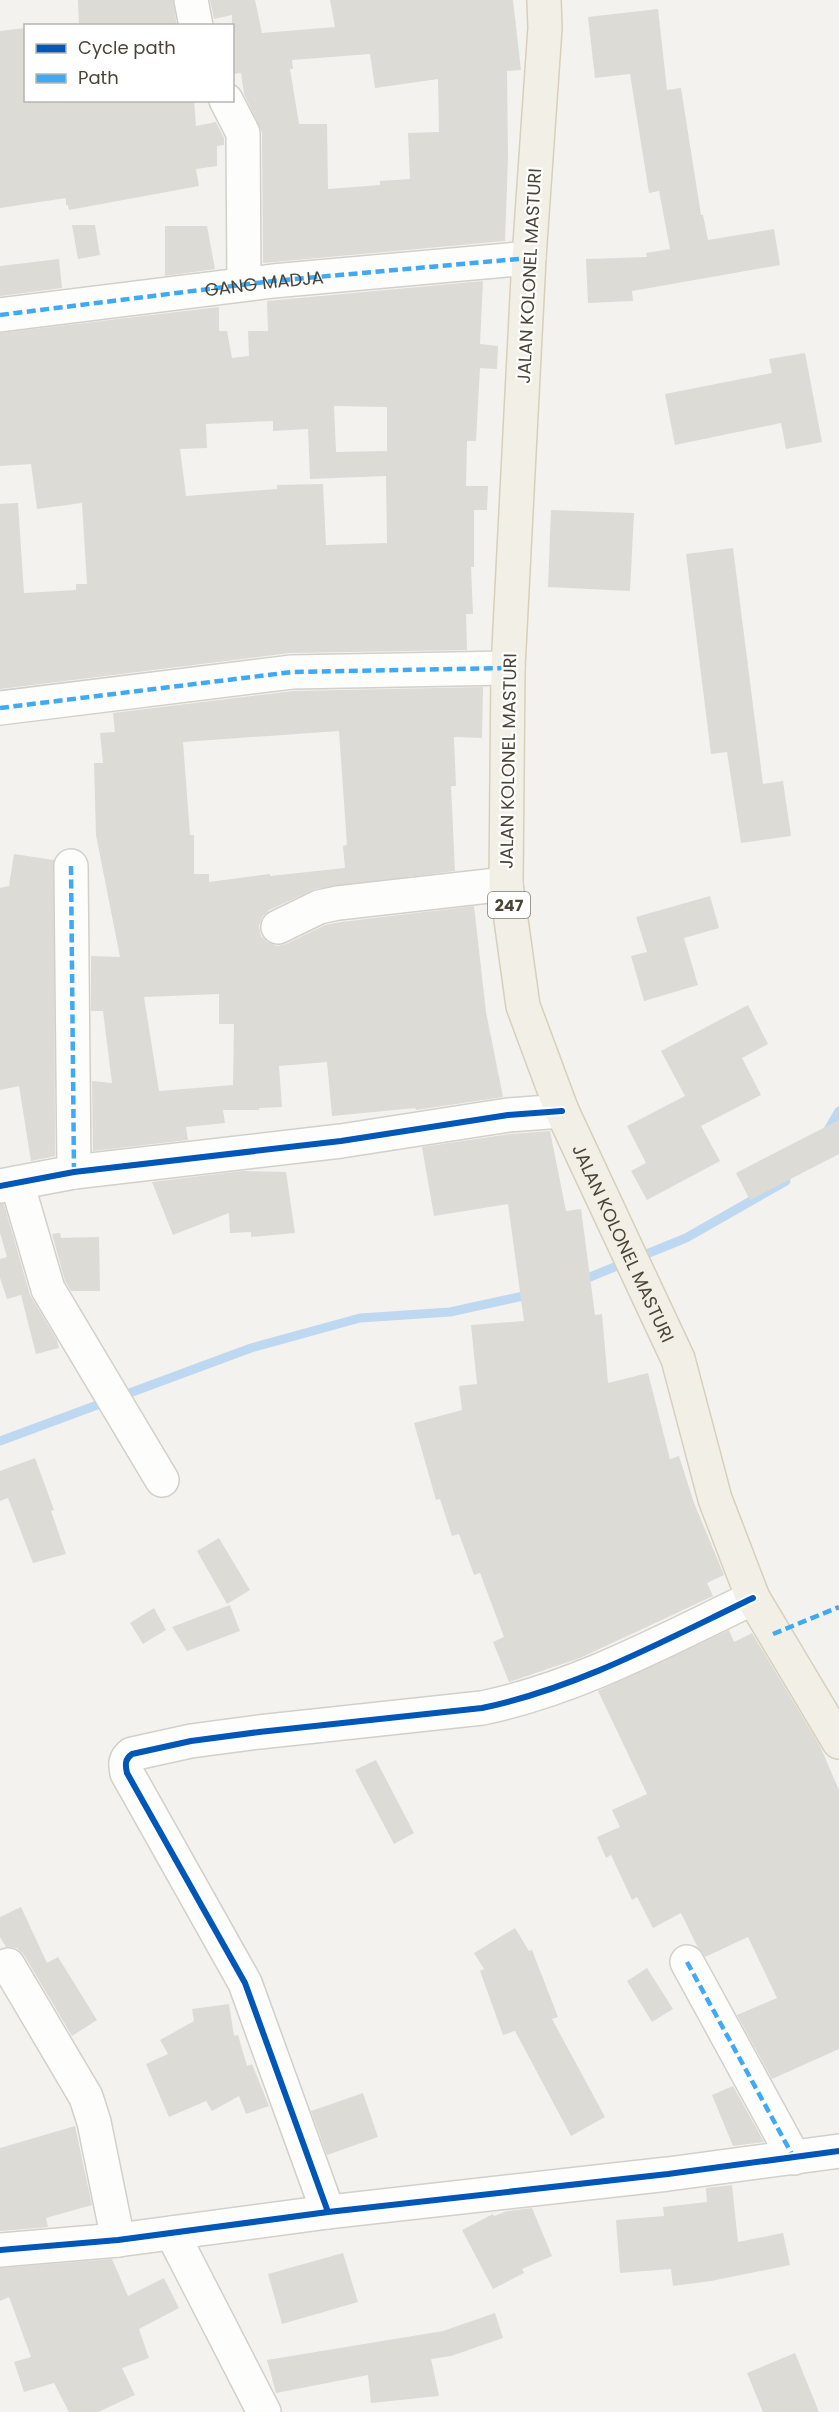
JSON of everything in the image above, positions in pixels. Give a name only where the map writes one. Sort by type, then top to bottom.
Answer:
[{"type":"main road","name":"JALAN KOLONEL MASTURI","points":[[544,0],[545,28],[529,258],[508,668],[506,884],[523,1006],[562,1111],[678,1359],[716,1499],[753,1598],[839,1742]]},
{"type":"street","points":[[191,0],[196,24]]},
{"type":"street","points":[[227,102],[243,133],[244,284]]},
{"type":"street","name":"GANG MADJA","points":[[0,315],[244,284],[529,258]]},
{"type":"street","points":[[0,708],[292,672],[508,668]]},
{"type":"street","points":[[71,866],[74,1172]]},
{"type":"street","points":[[278,927],[319,907],[329,905],[506,884]]},
{"type":"street","points":[[162,1480],[48,1289],[9,1184],[74,1172],[341,1141],[508,1115],[562,1111]]},
{"type":"street","points":[[327,2212],[245,1983],[127,1773],[128,1757],[132,1754],[202,1740],[420,1716],[512,1702],[590,1675],[753,1598]]},
{"type":"street","points":[[687,1962],[794,2158]]},
{"type":"street","points":[[8,1965],[86,2097],[94,2122],[118,2240]]},
{"type":"street","points":[[0,2250],[118,2240],[327,2212],[839,2151]]},
{"type":"street","points":[[172,2232],[264,2412]]},
{"type":"building","points":[[78,0],[173,0],[177,24],[79,24]]},
{"type":"building","points":[[210,0],[255,0],[262,33],[335,27],[330,0],[513,0],[521,70],[507,71],[508,157],[505,241],[263,263],[262,132],[244,94],[241,73],[234,74],[232,15],[214,19]],"holes":[[[370,54],[375,88],[438,79],[439,132],[408,133],[410,179],[380,181],[380,185],[328,189],[327,124],[299,124],[290,69],[293,69],[292,60]]]},
{"type":"building","points":[[658,9],[667,90],[681,88],[701,215],[703,215],[708,240],[774,229],[780,265],[632,291],[633,301],[588,303],[586,259],[647,257],[646,253],[670,249],[659,191],[649,193],[630,74],[595,78],[588,17]]},
{"type":"building","points":[[24,28],[24,102],[194,102],[196,126],[216,122],[224,138],[224,145],[217,146],[217,166],[196,169],[199,186],[69,210],[66,198],[0,208],[0,31]]},
{"type":"building","points":[[72,225],[95,225],[100,255],[78,259]]},
{"type":"building","points":[[165,226],[207,226],[215,269],[165,276]]},
{"type":"building","points":[[59,259],[62,288],[0,296],[0,266]]},
{"type":"building","points":[[483,281],[480,344],[498,346],[497,369],[480,368],[476,441],[467,441],[466,486],[488,486],[487,510],[474,510],[474,567],[471,567],[473,614],[466,614],[467,650],[290,653],[0,689],[0,504],[18,503],[24,593],[76,590],[76,584],[87,584],[82,503],[37,509],[31,464],[0,466],[0,333],[219,307],[219,331],[227,331],[232,358],[249,356],[248,331],[268,331],[267,301]],"holes":[[[334,406],[387,407],[387,451],[336,452]],[[273,421],[273,431],[308,429],[310,479],[386,476],[387,543],[326,545],[323,484],[277,485],[277,489],[186,496],[180,449],[207,448],[206,424]]]},
{"type":"building","points":[[805,353],[822,442],[786,449],[781,423],[675,445],[665,394],[772,373],[769,359]]},
{"type":"building","points":[[551,510],[634,513],[630,591],[548,587]]},
{"type":"building","points":[[733,548],[763,784],[783,781],[791,836],[741,843],[727,752],[711,754],[686,554]]},
{"type":"building","points":[[483,687],[482,738],[454,737],[456,786],[451,786],[455,871],[315,889],[269,910],[262,917],[259,926],[261,936],[267,942],[277,946],[325,925],[474,906],[486,1012],[503,1097],[416,1110],[415,1108],[332,1116],[327,1062],[279,1066],[282,1107],[259,1108],[259,1110],[223,1110],[225,1123],[186,1127],[188,1140],[93,1151],[92,1081],[112,1083],[103,1011],[91,1011],[91,956],[120,957],[96,835],[94,763],[103,763],[100,733],[115,732],[113,713],[293,691]],"holes":[[[339,731],[347,845],[343,846],[345,868],[209,882],[209,874],[194,874],[194,835],[190,835],[183,742]],[[219,994],[219,1024],[234,1024],[233,1085],[159,1091],[144,997]]]},
{"type":"building","points":[[14,854],[54,860],[55,1156],[31,1161],[19,1086],[0,1090],[0,888],[9,886]]},
{"type":"building","points":[[710,896],[719,928],[684,938],[698,985],[644,1001],[631,956],[647,952],[636,917]]},
{"type":"building","points":[[748,1005],[768,1044],[742,1058],[761,1095],[701,1126],[720,1161],[647,1200],[631,1171],[646,1163],[627,1126],[685,1096],[661,1051]]},
{"type":"building","points":[[839,1120],[839,1154],[750,1200],[736,1173]]},
{"type":"building","points":[[550,1131],[566,1211],[581,1209],[595,1315],[602,1314],[608,1383],[648,1373],[670,1459],[679,1456],[694,1503],[724,1575],[707,1583],[713,1596],[580,1658],[509,1682],[493,1642],[504,1637],[480,1573],[474,1575],[459,1534],[452,1536],[440,1499],[436,1500],[414,1423],[462,1410],[459,1386],[477,1384],[471,1325],[524,1321],[508,1204],[434,1216],[422,1147],[510,1134]]},
{"type":"building","points":[[242,1171],[286,1172],[295,1233],[251,1237],[251,1232],[230,1233],[229,1213],[173,1235],[152,1182]]},
{"type":"building","points":[[0,1204],[4,1204],[30,1295],[57,1340],[59,1348],[36,1354],[21,1295],[7,1299],[0,1278],[0,1259],[7,1257],[0,1233]]},
{"type":"building","points":[[60,1233],[61,1238],[99,1237],[100,1291],[71,1291],[65,1281],[52,1234]]},
{"type":"building","points":[[35,1458],[54,1510],[51,1511],[66,1554],[33,1563],[8,1498],[0,1501],[0,1471]]},
{"type":"building","points":[[219,1538],[250,1590],[227,1604],[197,1551]]},
{"type":"building","points":[[230,1605],[240,1631],[187,1651],[172,1627]]},
{"type":"building","points":[[154,1608],[166,1630],[143,1644],[130,1623]]},
{"type":"building","points":[[729,1630],[734,1642],[752,1633],[820,1746],[839,1790],[839,2049],[772,2079],[737,2015],[777,1998],[748,1937],[705,1957],[681,1913],[653,1928],[637,1897],[632,1900],[611,1855],[606,1858],[597,1837],[620,1827],[612,1810],[647,1794],[598,1691]]},
{"type":"building","points":[[376,1760],[414,1833],[394,1844],[355,1770]]},
{"type":"building","points":[[21,1907],[47,1963],[58,1957],[97,2020],[72,2036],[24,1955],[17,1948],[6,1947],[0,1937],[0,1917]]},
{"type":"building","points":[[515,1928],[529,1951],[532,1950],[558,2017],[552,2019],[605,2117],[571,2136],[515,2031],[503,2035],[480,1971],[484,1969],[474,1953]]},
{"type":"building","points":[[647,1968],[673,2009],[652,2022],[627,1981]]},
{"type":"building","points":[[229,2004],[234,2036],[238,2035],[247,2066],[252,2064],[269,2106],[246,2114],[239,2096],[212,2111],[206,2101],[169,2117],[146,2064],[168,2054],[160,2040],[194,2021],[192,2009]]},
{"type":"building","points":[[733,2086],[764,2142],[733,2146],[712,2095]]},
{"type":"building","points":[[363,2093],[378,2137],[327,2155],[311,2111]]},
{"type":"building","points":[[75,2126],[92,2205],[46,2218],[48,2227],[0,2231],[0,2148]]},
{"type":"building","points":[[732,2185],[738,2242],[783,2233],[790,2265],[673,2286],[671,2269],[620,2273],[616,2220],[664,2216],[663,2207],[707,2202],[706,2188]]},
{"type":"building","points":[[532,2208],[552,2256],[522,2269],[524,2273],[493,2289],[462,2230],[493,2214],[494,2216],[507,2211]]},
{"type":"building","points":[[343,2253],[358,2302],[282,2324],[268,2274]]},
{"type":"building","points":[[112,2259],[128,2296],[164,2278],[179,2308],[139,2329],[149,2358],[122,2368],[135,2395],[98,2412],[69,2412],[54,2383],[24,2392],[14,2362],[31,2357],[9,2297],[0,2301],[0,2268]]},
{"type":"building","points":[[495,2313],[503,2338],[451,2356],[431,2359],[439,2396],[371,2403],[368,2375],[276,2393],[267,2360],[443,2331]]},
{"type":"building","points":[[795,2353],[819,2412],[763,2412],[747,2373]]},
{"type":"waterway","points":[[825,1135],[839,1111]]},
{"type":"waterway","points":[[580,1281],[686,1238],[786,1181]]},
{"type":"waterway","points":[[0,1441],[251,1348],[360,1318],[450,1312],[532,1294]]},
{"type":"marked path","points":[[0,315],[273,281],[529,258]]},
{"type":"marked path","points":[[0,708],[292,672],[508,668]]},
{"type":"marked path","points":[[71,866],[74,1172]]},
{"type":"marked path","points":[[773,1634],[839,1607]]},
{"type":"marked path","points":[[687,1962],[794,2158]]},
{"type":"cycle path","points":[[0,1186],[74,1172],[341,1141],[508,1115],[562,1111]]},
{"type":"cycle path","points":[[328,2212],[245,1983],[127,1773],[128,1758],[132,1754],[191,1741],[482,1708],[518,1699],[620,1661],[753,1598]]},
{"type":"cycle path","points":[[0,2250],[118,2240],[328,2212],[668,2174],[839,2151]]}]
